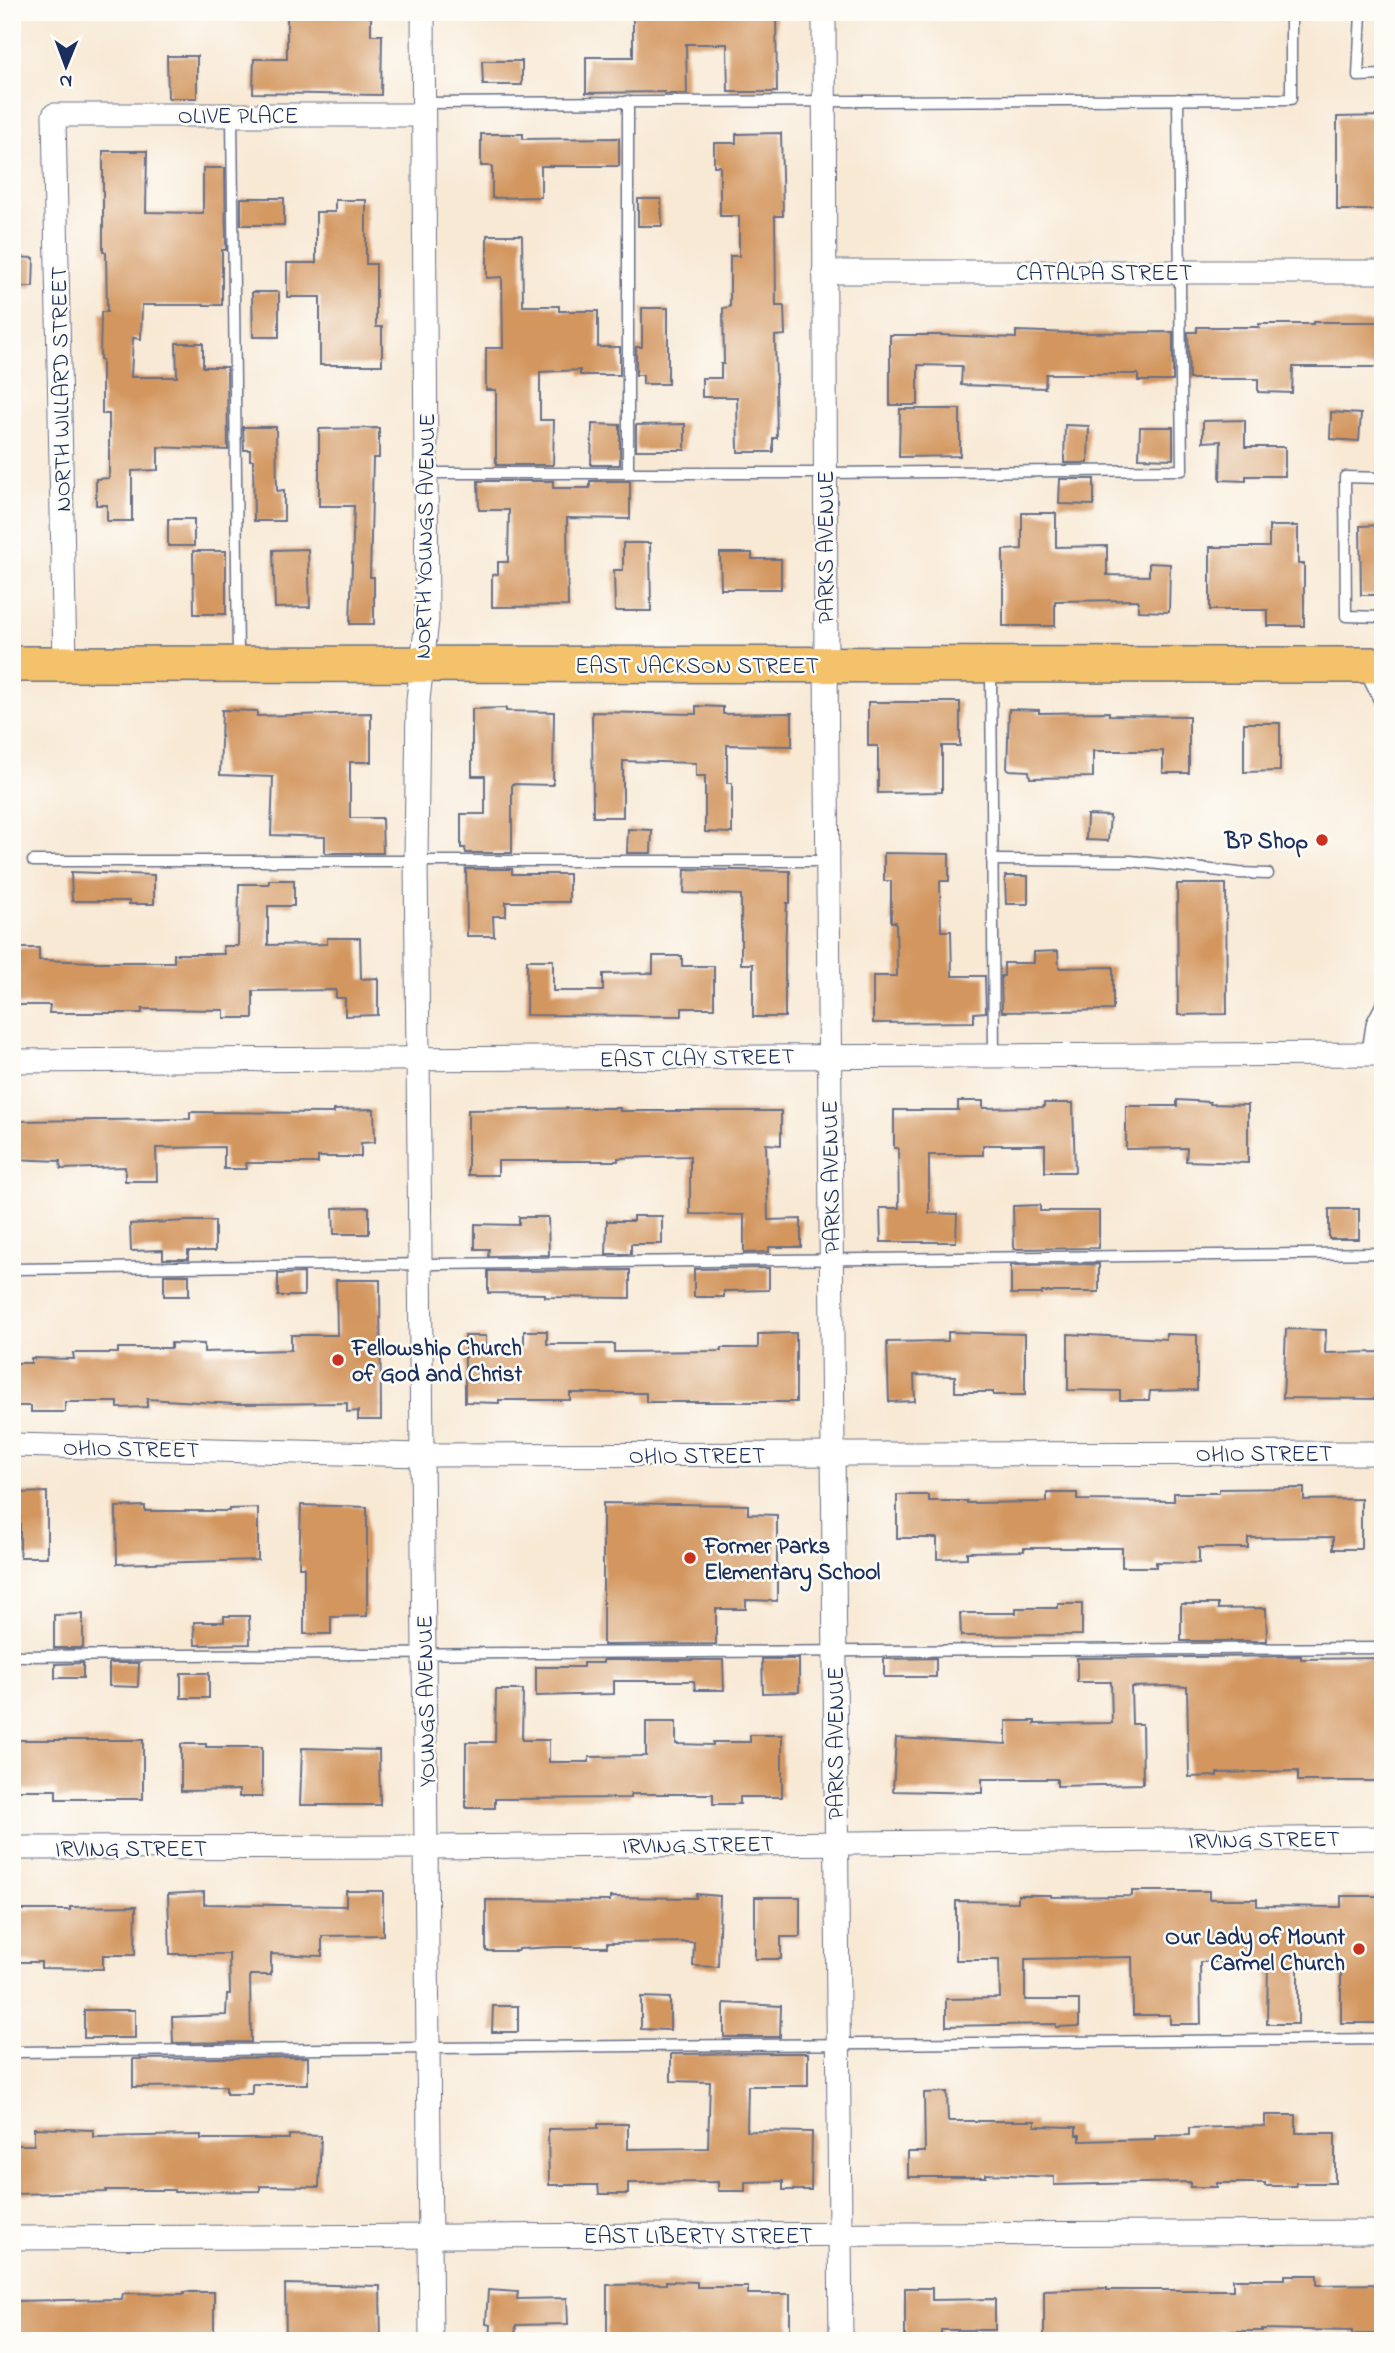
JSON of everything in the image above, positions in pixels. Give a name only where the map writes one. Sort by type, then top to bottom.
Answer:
[{"type":"main road","name":"EAST JACKSON STREET","points":[[12,664],[1372,665]]},
{"type":"street","name":"NORTH YOUNGS AVENUE","points":[[419,1060],[416,860],[418,700],[427,620],[423,12]]},
{"type":"street","name":"PARKS AVENUE","points":[[824,12],[827,860],[841,2341]]},
{"type":"street","name":"OLIVE PLACE","points":[[54,115],[232,115],[423,109]]},
{"type":"street","name":"NORTH WILLARD STREET","points":[[54,115],[65,664]]},
{"type":"street","name":"CATALPA STREET","points":[[824,272],[1383,272]]},
{"type":"street","name":"EAST CLAY STREET","points":[[12,1061],[1375,1054]]},
{"type":"street","name":"YOUNGS AVENUE","points":[[419,1060],[431,2341]]},
{"type":"street","name":"OHIO STREET","points":[[12,1445],[422,1455],[1383,1452]]},
{"type":"street","name":"IRVING STREET","points":[[12,1848],[1383,1838]]},
{"type":"street","name":"EAST LIBERTY STREET","points":[[12,2238],[1383,2232]]},
{"type":"lane","points":[[423,109],[628,101],[1291,99],[1291,12]]},
{"type":"lane","points":[[1361,12],[1358,76],[1383,75]]},
{"type":"lane","points":[[426,473],[1182,470],[1178,99]]},
{"type":"lane","points":[[628,101],[628,473]]},
{"type":"lane","points":[[232,115],[238,664]]},
{"type":"lane","points":[[1383,478],[1345,477],[1346,616],[1383,617]]},
{"type":"lane","points":[[991,665],[993,1056]]},
{"type":"lane","points":[[1372,665],[1383,708]]},
{"type":"lane","points":[[33,861],[827,860]]},
{"type":"lane","points":[[992,860],[1131,861],[1268,874]]},
{"type":"lane","points":[[1375,1054],[1372,1022],[1383,1001]]},
{"type":"lane","points":[[12,1269],[1383,1253]]},
{"type":"lane","points":[[12,1656],[1383,1648]]},
{"type":"lane","points":[[12,2052],[1383,2039]]},
{"type":"building","points":[[287,12],[371,12],[371,35],[382,35],[381,95],[253,93],[254,59],[287,59]]},
{"type":"building","points":[[633,12],[776,12],[777,92],[728,92],[727,44],[686,44],[687,94],[586,93],[586,57],[633,57]]},
{"type":"building","points":[[167,56],[197,56],[197,98],[168,98]]},
{"type":"building","points":[[482,61],[522,61],[522,85],[483,85]]},
{"type":"building","points":[[1383,116],[1383,210],[1337,210],[1337,117]]},
{"type":"building","points":[[781,133],[783,216],[775,216],[776,306],[784,306],[785,335],[775,336],[777,438],[773,438],[773,452],[738,452],[737,397],[702,397],[702,378],[721,378],[721,364],[724,364],[723,308],[730,307],[730,256],[739,256],[739,216],[720,216],[720,166],[714,166],[714,143],[736,143],[736,134]]},
{"type":"building","points":[[481,134],[523,134],[523,139],[619,138],[619,166],[541,166],[541,197],[492,198],[492,166],[481,166]]},
{"type":"building","points":[[103,151],[147,151],[146,212],[203,213],[203,168],[225,168],[226,250],[222,250],[222,305],[142,305],[141,339],[133,338],[131,377],[177,377],[176,343],[203,343],[203,367],[227,367],[228,450],[158,447],[158,470],[132,471],[132,521],[107,521],[107,505],[96,505],[96,479],[109,478],[109,414],[102,414],[100,360],[101,312],[107,312],[106,252],[103,252]]},
{"type":"building","points":[[241,198],[284,198],[284,225],[241,225]]},
{"type":"building","points":[[638,199],[661,199],[662,226],[638,226]]},
{"type":"building","points":[[335,200],[366,200],[366,264],[376,264],[376,327],[382,327],[382,365],[320,365],[320,297],[287,297],[287,263],[316,263],[316,212],[335,212]]},
{"type":"building","points":[[487,235],[522,235],[523,306],[559,306],[559,311],[598,311],[598,347],[620,347],[620,375],[580,375],[580,370],[540,372],[540,420],[554,420],[553,465],[496,465],[496,390],[486,390],[486,348],[503,348],[502,277],[487,278]]},
{"type":"building","points":[[12,257],[34,258],[33,287],[12,287]]},
{"type":"building","points":[[252,292],[279,292],[279,337],[253,337]]},
{"type":"building","points":[[642,308],[668,308],[668,384],[643,384],[643,375],[636,375],[636,347],[642,347]]},
{"type":"building","points":[[1383,322],[1383,367],[1293,367],[1292,393],[1258,392],[1258,379],[1189,379],[1188,332],[1197,332],[1197,327],[1259,327],[1259,324]]},
{"type":"building","points":[[1016,331],[1173,332],[1173,381],[1138,381],[1138,374],[1046,374],[1045,388],[961,385],[962,366],[918,365],[918,405],[890,405],[890,335],[1016,338]]},
{"type":"building","points":[[900,409],[960,409],[960,456],[899,457]]},
{"type":"building","points":[[1331,412],[1361,414],[1359,441],[1330,439]]},
{"type":"building","points":[[1245,420],[1245,447],[1285,447],[1285,476],[1246,476],[1246,481],[1220,480],[1221,441],[1203,442],[1203,421]]},
{"type":"building","points":[[592,424],[620,425],[620,465],[591,465]]},
{"type":"building","points":[[685,424],[685,450],[636,450],[636,425]]},
{"type":"building","points":[[1065,425],[1089,426],[1088,463],[1064,463]]},
{"type":"building","points":[[243,427],[276,427],[277,491],[284,490],[284,521],[254,521],[253,460],[250,460],[250,450],[244,450]]},
{"type":"building","points":[[1140,427],[1173,427],[1173,459],[1139,458]]},
{"type":"building","points":[[379,428],[379,458],[373,458],[370,577],[374,577],[374,624],[350,624],[354,506],[319,506],[319,429]]},
{"type":"building","points":[[1060,479],[1094,479],[1094,505],[1059,504]]},
{"type":"building","points":[[478,481],[553,481],[553,488],[590,488],[590,481],[630,481],[630,519],[567,518],[568,606],[492,607],[492,575],[498,574],[498,562],[508,562],[509,510],[479,510]]},
{"type":"building","points":[[1022,513],[1056,513],[1056,547],[1107,546],[1107,575],[1149,576],[1149,563],[1170,564],[1169,612],[1138,611],[1138,600],[1055,601],[1055,626],[1003,626],[1003,550],[1022,549]]},
{"type":"building","points":[[168,519],[194,519],[194,546],[168,546]]},
{"type":"building","points":[[1383,525],[1383,595],[1361,595],[1360,526]]},
{"type":"building","points":[[1269,526],[1298,526],[1298,564],[1304,564],[1304,626],[1268,626],[1268,610],[1210,610],[1210,547],[1269,547]]},
{"type":"building","points":[[623,543],[650,543],[651,611],[615,611],[614,570],[623,570]]},
{"type":"building","points":[[308,549],[310,607],[275,608],[273,550]]},
{"type":"building","points":[[193,551],[226,551],[226,614],[194,614]]},
{"type":"building","points":[[720,553],[752,553],[752,559],[781,559],[781,589],[721,589]]},
{"type":"building","points":[[868,702],[960,702],[960,746],[942,746],[942,792],[878,793],[878,746],[868,746]]},
{"type":"building","points":[[696,706],[723,707],[723,714],[792,713],[792,746],[727,745],[727,783],[732,783],[732,833],[705,832],[705,776],[696,776],[696,763],[623,761],[623,817],[593,817],[592,712],[696,714]]},
{"type":"building","points":[[506,708],[506,711],[554,712],[553,785],[512,784],[512,853],[466,853],[465,848],[461,848],[461,814],[485,814],[485,776],[472,776],[472,709]]},
{"type":"building","points":[[1009,709],[1039,710],[1039,713],[1109,712],[1109,715],[1189,716],[1189,773],[1163,773],[1163,751],[1093,751],[1093,777],[1030,778],[1029,771],[1007,770]]},
{"type":"building","points":[[222,710],[257,711],[257,716],[371,713],[371,762],[350,762],[350,818],[382,818],[383,853],[325,853],[325,837],[271,835],[273,777],[220,775]]},
{"type":"building","points":[[1244,723],[1280,723],[1280,771],[1244,772]]},
{"type":"building","points":[[1087,815],[1110,816],[1108,841],[1086,840]]},
{"type":"building","points":[[628,829],[652,830],[651,853],[627,853]]},
{"type":"building","points":[[884,853],[949,854],[949,881],[940,881],[941,931],[951,931],[952,976],[985,976],[986,1012],[974,1013],[974,1022],[873,1023],[873,976],[897,976],[896,922],[891,922],[891,881],[884,881]]},
{"type":"building","points":[[466,869],[512,869],[512,874],[569,874],[569,902],[506,902],[506,916],[493,916],[494,936],[467,936]]},
{"type":"building","points":[[685,869],[790,871],[785,951],[785,1017],[753,1017],[753,964],[741,964],[741,895],[684,893]]},
{"type":"building","points":[[71,872],[154,875],[154,904],[72,901]]},
{"type":"building","points":[[1005,876],[1028,876],[1028,904],[1006,904]]},
{"type":"building","points":[[269,880],[294,880],[294,906],[268,906],[268,945],[327,944],[327,938],[360,938],[361,979],[378,978],[378,1015],[345,1016],[345,998],[336,998],[336,990],[253,991],[253,1018],[224,1018],[224,1010],[142,1009],[142,1013],[49,1013],[50,1005],[12,1005],[12,948],[39,948],[39,960],[97,962],[174,962],[174,954],[224,954],[223,946],[238,946],[239,884],[269,884]]},
{"type":"building","points":[[1177,884],[1226,884],[1227,1014],[1178,1015]]},
{"type":"building","points":[[1058,951],[1059,968],[1113,967],[1113,1010],[1002,1012],[1001,976],[1004,976],[1004,963],[1034,963],[1034,952]]},
{"type":"building","points":[[653,956],[682,956],[682,966],[714,966],[714,1008],[682,1008],[682,1016],[526,1015],[527,960],[553,960],[553,991],[603,991],[603,974],[653,973]]},
{"type":"building","points":[[1177,1100],[1248,1105],[1248,1163],[1186,1161],[1187,1148],[1126,1149],[1126,1106],[1177,1106]]},
{"type":"building","points":[[958,1101],[983,1101],[983,1108],[1044,1107],[1044,1103],[1073,1103],[1075,1172],[1045,1172],[1045,1145],[983,1145],[983,1155],[929,1155],[929,1213],[957,1214],[956,1242],[881,1242],[880,1208],[899,1208],[894,1110],[958,1110]]},
{"type":"building","points":[[620,1108],[620,1111],[781,1111],[781,1145],[766,1144],[768,1220],[801,1219],[801,1247],[769,1247],[769,1252],[744,1253],[744,1215],[690,1214],[690,1156],[618,1158],[618,1161],[498,1161],[498,1175],[468,1175],[468,1110]]},
{"type":"building","points":[[374,1109],[375,1142],[361,1143],[361,1157],[318,1157],[318,1163],[246,1163],[247,1169],[224,1169],[224,1147],[156,1148],[157,1181],[125,1181],[125,1167],[61,1169],[60,1161],[12,1159],[12,1121],[190,1119],[190,1112],[334,1113],[334,1110]]},
{"type":"building","points":[[1040,1205],[1040,1211],[1099,1211],[1099,1248],[1014,1249],[1013,1206]]},
{"type":"building","points":[[369,1207],[369,1234],[334,1234],[333,1208]]},
{"type":"building","points":[[1329,1209],[1359,1209],[1359,1239],[1329,1239]]},
{"type":"building","points":[[633,1216],[662,1216],[662,1244],[631,1244],[631,1254],[606,1254],[607,1221],[633,1221]]},
{"type":"building","points":[[519,1217],[548,1217],[549,1255],[488,1256],[489,1249],[475,1249],[475,1224],[519,1225]]},
{"type":"building","points":[[215,1221],[215,1251],[188,1251],[188,1259],[163,1259],[163,1250],[131,1251],[130,1224]]},
{"type":"building","points":[[1099,1264],[1099,1292],[1011,1294],[1011,1265]]},
{"type":"building","points":[[769,1268],[769,1290],[724,1291],[724,1297],[694,1297],[694,1269]]},
{"type":"building","points":[[630,1270],[630,1298],[488,1293],[488,1271]]},
{"type":"building","points":[[304,1273],[304,1296],[278,1296],[278,1274]]},
{"type":"building","points":[[164,1275],[189,1275],[189,1296],[164,1296]]},
{"type":"building","points":[[336,1280],[380,1280],[381,1420],[358,1420],[358,1411],[347,1412],[347,1403],[235,1404],[147,1399],[147,1407],[118,1408],[118,1402],[65,1402],[65,1412],[31,1412],[31,1406],[12,1406],[12,1363],[31,1363],[31,1358],[74,1359],[73,1353],[118,1353],[118,1348],[171,1348],[171,1343],[204,1344],[204,1352],[291,1350],[291,1335],[337,1335]]},
{"type":"building","points":[[1286,1329],[1326,1330],[1325,1353],[1383,1352],[1383,1399],[1283,1398]]},
{"type":"building","points":[[524,1331],[547,1331],[547,1344],[614,1344],[614,1352],[758,1348],[758,1334],[796,1333],[796,1402],[646,1402],[646,1393],[570,1393],[570,1400],[465,1402],[465,1336],[486,1336],[486,1349],[524,1350]]},
{"type":"building","points":[[948,1332],[1025,1334],[1025,1395],[955,1392],[955,1376],[914,1375],[915,1401],[889,1402],[887,1342],[948,1341]]},
{"type":"building","points":[[1068,1334],[1166,1339],[1166,1334],[1197,1335],[1197,1390],[1150,1391],[1149,1400],[1120,1400],[1120,1391],[1068,1390]]},
{"type":"building","points":[[1304,1488],[1304,1500],[1361,1499],[1361,1549],[1333,1549],[1333,1537],[1248,1538],[1248,1548],[1199,1548],[1199,1563],[1156,1562],[1156,1567],[1122,1567],[1122,1548],[1024,1548],[1024,1551],[967,1552],[967,1558],[937,1559],[937,1538],[897,1538],[897,1495],[929,1495],[929,1501],[967,1503],[1047,1502],[1047,1493],[1077,1493],[1077,1500],[1174,1501],[1174,1493],[1219,1493],[1219,1489]]},
{"type":"building","points":[[47,1492],[47,1557],[20,1557],[20,1493]]},
{"type":"building","name":"Former Parks Elementary School","points":[[603,1503],[748,1505],[748,1514],[777,1515],[777,1601],[746,1600],[746,1609],[716,1609],[716,1644],[603,1645]]},
{"type":"building","points":[[301,1505],[367,1507],[367,1616],[331,1617],[331,1634],[304,1634],[304,1567],[299,1567]]},
{"type":"building","points":[[145,1506],[145,1511],[229,1511],[258,1508],[258,1560],[117,1564],[116,1507]]},
{"type":"building","points":[[1058,1604],[1082,1604],[1082,1635],[961,1636],[960,1613],[1016,1613],[1016,1608],[1058,1608]]},
{"type":"building","points":[[1181,1604],[1218,1604],[1218,1609],[1266,1608],[1267,1641],[1181,1641]]},
{"type":"building","points":[[83,1614],[83,1648],[54,1648],[54,1615]]},
{"type":"building","points":[[224,1616],[249,1616],[250,1644],[195,1645],[194,1622],[224,1622]]},
{"type":"building","points":[[1301,1656],[1301,1659],[1383,1658],[1383,1781],[1298,1781],[1298,1771],[1217,1773],[1217,1776],[1189,1777],[1187,1687],[1169,1686],[1131,1687],[1132,1724],[1142,1724],[1143,1784],[1057,1786],[1057,1779],[982,1779],[982,1793],[893,1791],[896,1738],[1006,1744],[1006,1721],[1035,1721],[1035,1724],[1112,1723],[1111,1682],[1077,1682],[1077,1658]]},
{"type":"building","points":[[936,1658],[936,1677],[884,1677],[884,1659]]},
{"type":"building","points":[[762,1659],[799,1659],[799,1692],[763,1693]]},
{"type":"building","points":[[603,1660],[723,1660],[724,1690],[695,1690],[694,1681],[614,1681],[614,1694],[536,1696],[536,1667],[583,1667],[583,1663],[603,1663]]},
{"type":"building","points":[[83,1663],[83,1678],[55,1678],[55,1664]]},
{"type":"building","points":[[109,1663],[139,1663],[138,1687],[109,1686]]},
{"type":"building","points":[[181,1673],[209,1673],[209,1698],[181,1698]]},
{"type":"building","points":[[496,1690],[523,1690],[522,1740],[549,1740],[549,1762],[589,1762],[589,1757],[646,1756],[646,1722],[676,1722],[676,1744],[750,1742],[750,1735],[782,1735],[782,1797],[740,1797],[740,1804],[713,1804],[713,1794],[631,1794],[631,1798],[495,1799],[495,1808],[466,1808],[466,1742],[495,1742]]},
{"type":"building","points":[[13,1740],[143,1740],[143,1799],[56,1799],[56,1790],[12,1790]]},
{"type":"building","points":[[181,1744],[262,1747],[262,1797],[239,1797],[239,1790],[181,1791]]},
{"type":"building","points":[[302,1748],[379,1750],[380,1805],[300,1805]]},
{"type":"building","points":[[346,1891],[383,1891],[383,1935],[322,1936],[322,1956],[271,1954],[271,1975],[250,1975],[251,2042],[173,2043],[172,2017],[226,2015],[227,1994],[230,1994],[229,1954],[170,1954],[168,1894],[204,1892],[204,1904],[346,1906]]},
{"type":"building","points":[[1132,1891],[1209,1891],[1209,1899],[1257,1899],[1257,1906],[1341,1907],[1341,1896],[1383,1896],[1383,2023],[1341,2023],[1341,1967],[1298,1967],[1298,2024],[1267,2024],[1268,1962],[1200,1962],[1201,2024],[1170,2024],[1170,2015],[1133,2015],[1132,1957],[1025,1959],[1025,2000],[1079,2000],[1079,2026],[946,2026],[946,1999],[1000,1998],[999,1960],[956,1960],[956,1901],[1018,1902],[1018,1895],[1132,1896]]},
{"type":"building","points":[[696,1894],[720,1896],[718,1967],[693,1966],[694,1942],[607,1943],[607,1947],[486,1951],[486,1900],[610,1901],[610,1897],[696,1898]]},
{"type":"building","points":[[755,1897],[800,1897],[800,1937],[781,1937],[781,1959],[755,1959]]},
{"type":"building","points":[[136,1906],[135,1955],[103,1955],[103,1969],[41,1968],[41,1962],[12,1962],[12,1910]]},
{"type":"building","points":[[641,1997],[670,1998],[670,2030],[641,2029]]},
{"type":"building","points":[[724,2003],[781,2006],[780,2037],[724,2037]]},
{"type":"building","points":[[493,2006],[518,2006],[518,2032],[492,2032]]},
{"type":"building","points":[[84,2010],[135,2010],[135,2038],[84,2038]]},
{"type":"building","points":[[808,2053],[808,2086],[748,2086],[747,2131],[812,2132],[811,2190],[783,2190],[783,2181],[745,2182],[745,2191],[718,2191],[718,2182],[628,2183],[628,2194],[599,2194],[598,2185],[549,2185],[548,2129],[598,2128],[598,2124],[628,2124],[628,2149],[708,2148],[710,2082],[671,2081],[671,2054]]},
{"type":"building","points":[[308,2057],[308,2084],[252,2084],[252,2094],[226,2094],[226,2086],[133,2087],[133,2059]]},
{"type":"building","points":[[947,2092],[948,2121],[1035,2121],[1035,2126],[1076,2127],[1076,2135],[1080,2135],[1080,2141],[1155,2139],[1155,2136],[1189,2135],[1189,2128],[1265,2126],[1265,2115],[1296,2115],[1296,2133],[1335,2133],[1335,2183],[1265,2186],[1265,2183],[1217,2183],[1217,2187],[1190,2187],[1190,2182],[1054,2185],[1054,2177],[986,2174],[986,2177],[908,2177],[908,2152],[925,2152],[924,2093]]},
{"type":"building","points":[[34,2128],[93,2130],[93,2137],[201,2135],[201,2139],[289,2139],[289,2135],[321,2136],[319,2187],[260,2186],[260,2191],[106,2190],[12,2194],[12,2145],[34,2145]]},
{"type":"building","points":[[1285,2275],[1317,2275],[1317,2285],[1383,2284],[1383,2334],[1262,2329],[1219,2331],[1219,2340],[1044,2341],[1044,2290],[1233,2290],[1233,2279],[1285,2279]]},
{"type":"building","points":[[666,2281],[697,2282],[697,2287],[748,2287],[748,2294],[790,2294],[790,2341],[607,2341],[607,2285],[666,2284]]},
{"type":"building","points":[[285,2284],[380,2286],[381,2341],[286,2341]]},
{"type":"building","points":[[905,2288],[932,2288],[932,2300],[995,2299],[995,2330],[941,2330],[941,2341],[905,2341]]},
{"type":"building","points":[[488,2290],[518,2292],[517,2299],[567,2298],[568,2324],[516,2325],[515,2341],[490,2341],[491,2325],[486,2324]]},
{"type":"building","points":[[214,2292],[214,2341],[12,2341],[12,2301],[122,2299],[123,2293]]},
{"type":"place","name":"BP Shop","points":[[1322,840]]},
{"type":"place","name":"Fellowship Church of God and Christ","points":[[338,1360]]},
{"type":"place","name":"Former Parks Elementary School","points":[[690,1558]]},
{"type":"place","name":"Our Lady of Mount Carmel Church","points":[[1359,1949]]}]
